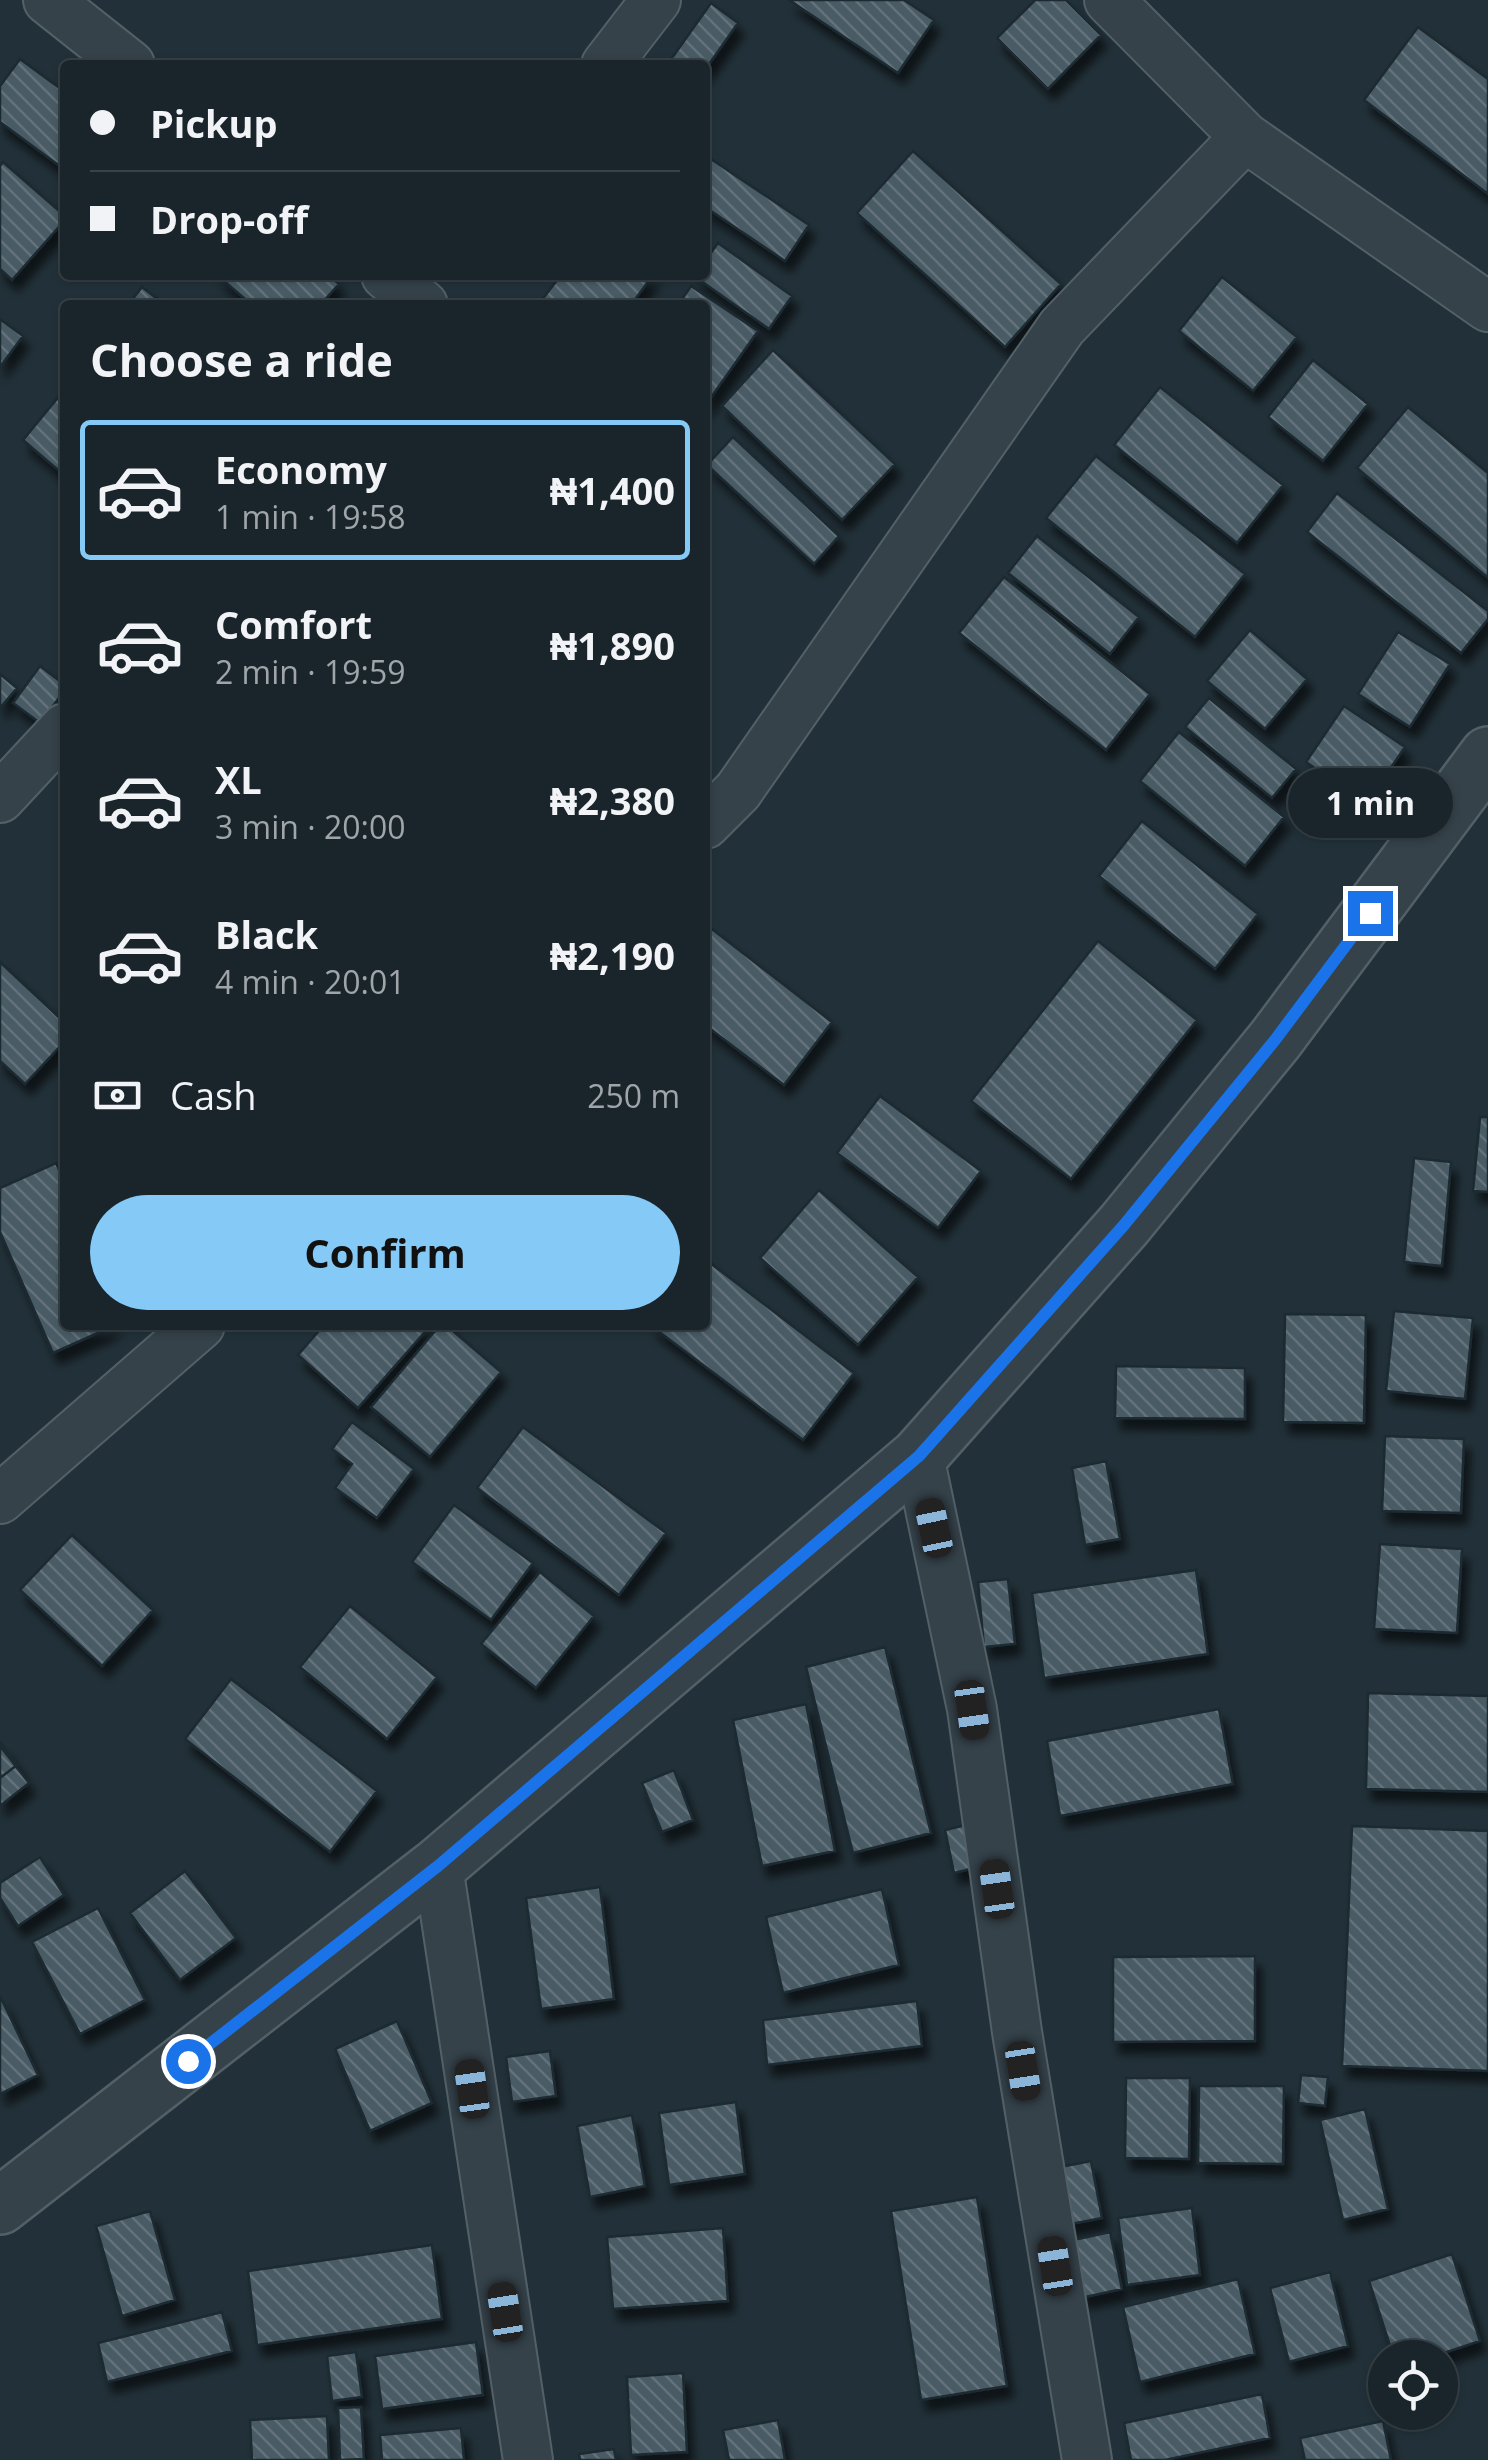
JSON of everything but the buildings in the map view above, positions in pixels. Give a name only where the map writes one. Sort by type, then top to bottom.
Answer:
[{"type":"street","points":[[48,0],[124,60]]},
{"type":"street","points":[[610,60],[656,0]]},
{"type":"street","points":[[1109,0],[1245,137],[1488,307]]},
{"type":"street","points":[[710,819],[738,791],[1062,327],[1245,137]]},
{"type":"street","points":[[392,280],[418,300]]},
{"type":"street","points":[[429,300],[446,280]]},
{"type":"street","points":[[0,798],[60,733]]},
{"type":"street","points":[[0,2206],[438,1866],[919,1456],[1124,1225],[1275,1040],[1488,755]]},
{"type":"street","points":[[0,1499],[194,1330]]},
{"type":"street","points":[[919,1456],[972,1710],[1016,2032],[1086,2460]]},
{"type":"street","points":[[438,1866],[528,2460]]},
{"type":"route","points":[[188,2061],[438,1866],[919,1456],[1124,1225],[1275,1040],[1370,913]]}]
